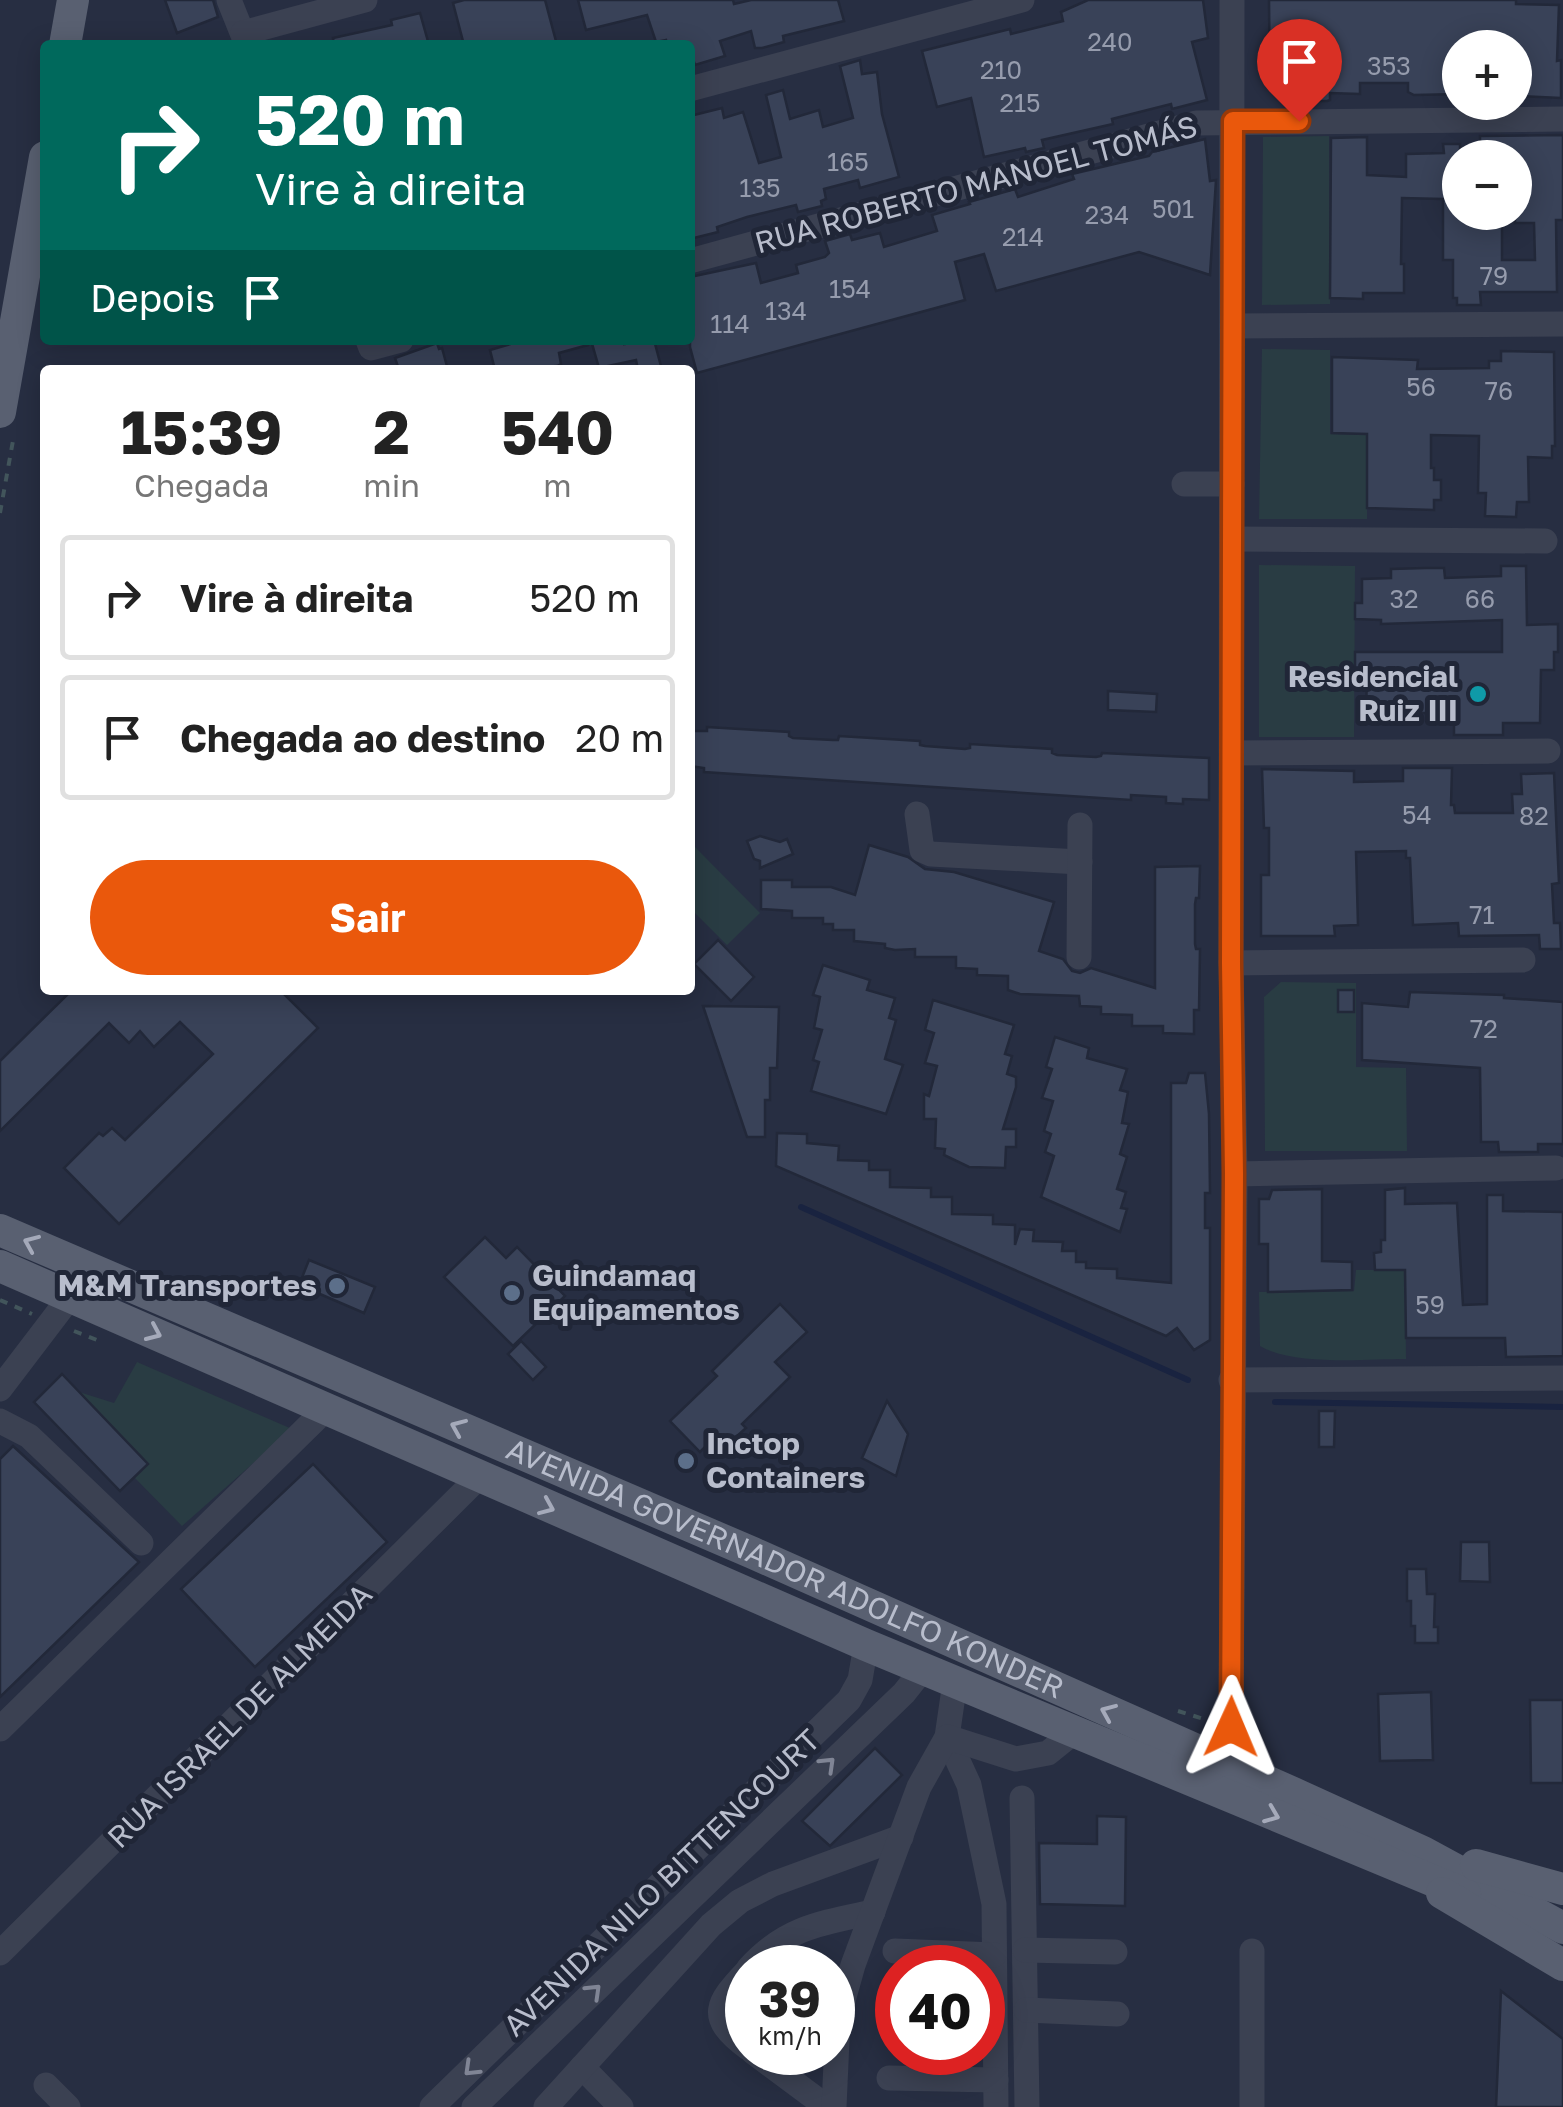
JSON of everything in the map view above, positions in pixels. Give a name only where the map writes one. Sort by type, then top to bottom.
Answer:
[{"type":"main road","points":[[66,40],[73,0]]},
{"type":"main road","points":[[0,412],[40,185]]},
{"type":"main road","name":"AVENIDA GOVERNADOR ADOLFO KONDER","points":[[0,1230],[736,1546],[1197,1751],[1255,1777],[1416,1862],[1563,1930]]},
{"type":"main road","name":"AVENIDA GOVERNADOR ADOLFO KONDER","points":[[0,1266],[478,1478],[923,1669],[1074,1732],[1416,1862]]},
{"type":"main road","points":[[1416,1862],[1563,1889]]},
{"type":"main road","points":[[1416,1862],[1563,1965]]},
{"type":"street","points":[[229,0],[245,39],[365,0]]},
{"type":"street","points":[[695,88],[1022,0]]},
{"type":"street","points":[[1232,0],[1231,1727],[1255,1777]]},
{"type":"street","name":"RUA ROBERTO MANOEL TOMÁS","points":[[695,260],[1196,123],[1563,119]]},
{"type":"street","points":[[1232,326],[1563,324]]},
{"type":"street","points":[[1184,484],[1232,484]]},
{"type":"street","points":[[1232,539],[1545,541]]},
{"type":"street","points":[[1232,753],[1548,751]]},
{"type":"street","points":[[918,814],[919,842],[922,850],[932,854],[1080,862]]},
{"type":"street","points":[[1079,957],[1080,825]]},
{"type":"street","points":[[1231,963],[1523,960]]},
{"type":"street","points":[[1234,1174],[1556,1168]]},
{"type":"street","points":[[0,1389],[70,1297]]},
{"type":"street","points":[[1231,1380],[1563,1378]]},
{"type":"street","points":[[0,1729],[326,1408]]},
{"type":"street","points":[[0,1421],[29,1436],[140,1543]]},
{"type":"street","name":"RUA ISRAEL DE ALMEIDA","points":[[0,1953],[478,1478]]},
{"type":"street","name":"AVENIDA NILO BITTENCOURT","points":[[432,2107],[849,1700],[860,1680],[866,1644]]},
{"type":"street","name":"AVENIDA NILO BITTENCOURT","points":[[474,2107],[904,1693],[923,1669]]},
{"type":"street","points":[[830,2107],[838,2018],[919,1787],[946,1737],[955,1682]]},
{"type":"street","points":[[1197,1751],[1231,1727]]},
{"type":"street","points":[[946,1737],[1016,1759],[1048,1753],[1074,1732]]},
{"type":"street","points":[[946,1737],[969,1785],[994,1904],[994,1945]]},
{"type":"street","points":[[1022,1798],[1026,2107]]},
{"type":"street","points":[[546,2107],[711,1925],[740,1901],[773,1884],[901,1836]]},
{"type":"street","points":[[994,1904],[1024,1905]]},
{"type":"street","points":[[771,1945],[808,1926],[873,1912]]},
{"type":"street","points":[[1025,1950],[1116,1952]]},
{"type":"street","points":[[1252,1950],[1252,2107]]},
{"type":"street","points":[[725,1995],[718,2014],[725,2029]]},
{"type":"street","points":[[1026,2010],[1117,2014]]},
{"type":"street","points":[[582,2067],[621,2107]]},
{"type":"street","points":[[785,2075],[830,2107]]},
{"type":"street","points":[[996,2075],[996,2107]]},
{"type":"street","points":[[889,2078],[996,2080]]},
{"type":"street","points":[[46,2085],[68,2107]]},
{"type":"shaded area","points":[[1329,136],[1330,304],[1262,305],[1263,137]]},
{"type":"shaded area","points":[[1262,349],[1330,350],[1330,434],[1367,435],[1367,519],[1259,519]]},
{"type":"shaded area","points":[[1259,565],[1355,566],[1354,737],[1259,737]]},
{"type":"shaded area","points":[[695,847],[760,913],[727,945],[695,913]]},
{"type":"shaded area","points":[[1281,982],[1356,983],[1356,1067],[1406,1068],[1407,1151],[1265,1151],[1264,997]]},
{"type":"shaded area","points":[[1356,1270],[1405,1270],[1406,1359],[1311,1359],[1260,1346],[1259,1292],[1354,1291]]},
{"type":"shaded area","points":[[137,1362],[292,1429],[182,1526],[134,1477],[148,1463],[79,1392],[114,1403]]},
{"type":"building","points":[[165,0],[213,0],[218,17],[177,33]]},
{"type":"building","points":[[545,0],[556,40],[463,40],[453,3]]},
{"type":"building","points":[[578,0],[733,0],[734,4],[751,0],[838,0],[844,21],[783,36],[784,42],[762,48],[755,48],[751,31],[720,41],[725,56],[695,65],[695,40],[655,40],[647,15],[586,30]]},
{"type":"building","points":[[1088,0],[1203,0],[1208,38],[1192,42],[1207,100],[1172,109],[1171,104],[1112,119],[1113,124],[1042,140],[1044,148],[984,157],[971,98],[937,107],[922,51],[1010,29],[1011,34],[1063,21],[1061,12]]},
{"type":"building","points":[[1269,0],[1516,0],[1516,4],[1559,5],[1557,61],[1561,60],[1561,98],[1532,97],[1532,30],[1442,30],[1442,94],[1414,95],[1408,92],[1408,83],[1360,83],[1360,94],[1330,93],[1327,101],[1291,101],[1291,91],[1270,90]]},
{"type":"building","points":[[420,13],[428,40],[333,40],[392,25],[391,20]]},
{"type":"building","points":[[860,60],[862,74],[877,72],[882,114],[899,177],[860,188],[858,180],[824,189],[826,199],[821,201],[822,206],[798,212],[796,205],[747,217],[717,227],[718,232],[695,238],[695,115],[722,108],[724,118],[743,112],[759,163],[781,157],[766,95],[783,90],[790,119],[819,110],[823,127],[853,118],[840,66]]},
{"type":"building","points":[[1563,135],[1563,220],[1556,220],[1557,292],[1480,292],[1481,305],[1457,305],[1457,298],[1453,298],[1453,260],[1443,260],[1443,230],[1502,230],[1502,260],[1535,260],[1532,140],[1480,140],[1480,136]]},
{"type":"building","points":[[1367,137],[1367,175],[1406,177],[1406,154],[1442,153],[1442,199],[1402,198],[1404,293],[1363,293],[1363,299],[1330,298],[1331,138]]},
{"type":"building","points":[[1205,139],[1210,181],[1216,180],[1210,275],[1139,252],[996,291],[984,254],[955,262],[965,300],[697,373],[690,347],[695,345],[695,276],[756,263],[761,283],[798,273],[796,265],[829,253],[825,241],[850,234],[852,240],[880,233],[884,247],[937,231],[932,215],[1015,189],[1018,197],[1074,179],[1072,174],[1149,156]]},
{"type":"building","points":[[438,345],[447,365],[397,365],[395,358]]},
{"type":"building","points":[[507,345],[588,345],[559,353],[559,365],[494,365],[490,350]]},
{"type":"building","points":[[592,345],[655,345],[661,365],[637,365],[636,360],[598,365]]},
{"type":"building","points":[[1501,351],[1554,352],[1555,446],[1552,458],[1528,457],[1529,502],[1517,502],[1516,517],[1485,516],[1486,493],[1478,493],[1479,436],[1431,435],[1431,468],[1434,480],[1441,480],[1441,500],[1434,500],[1434,510],[1367,508],[1367,434],[1332,433],[1332,357],[1418,360],[1417,369],[1489,368],[1489,361],[1501,361]]},
{"type":"building","points":[[1501,566],[1526,566],[1527,625],[1558,624],[1554,670],[1541,670],[1540,723],[1503,723],[1503,735],[1454,735],[1454,713],[1402,713],[1402,723],[1366,722],[1367,668],[1355,668],[1355,652],[1502,652],[1502,620],[1381,624],[1381,620],[1355,619],[1355,603],[1362,603],[1362,579],[1391,578],[1391,569],[1426,568],[1444,568],[1445,578],[1501,576]]},
{"type":"building","points":[[1108,691],[1157,694],[1156,712],[1108,710]]},
{"type":"building","points":[[707,727],[789,732],[793,738],[838,740],[839,736],[920,741],[925,746],[965,749],[970,744],[1052,749],[1057,755],[1209,758],[1209,800],[1183,799],[1183,804],[1166,803],[1166,797],[1131,795],[1131,800],[704,772],[704,768],[695,767],[695,731],[707,731]]},
{"type":"building","points":[[1403,768],[1452,768],[1451,805],[1455,813],[1513,813],[1512,794],[1522,794],[1521,774],[1554,773],[1559,883],[1552,884],[1554,923],[1560,923],[1561,949],[1540,949],[1539,935],[1459,936],[1458,923],[1413,925],[1410,858],[1406,858],[1406,851],[1356,852],[1358,925],[1334,926],[1335,936],[1261,936],[1261,875],[1269,875],[1269,828],[1264,828],[1262,769],[1354,771],[1354,782],[1403,781]]},
{"type":"building","points":[[760,836],[780,842],[787,839],[793,854],[760,868],[760,861],[754,859],[747,841]]},
{"type":"building","points":[[869,845],[908,857],[925,869],[954,872],[1054,902],[1039,951],[1063,959],[1072,971],[1080,973],[1091,968],[1155,988],[1155,867],[1200,866],[1199,898],[1195,904],[1195,944],[1200,949],[1199,1010],[1194,1010],[1194,1034],[1163,1033],[1163,1026],[1132,1026],[1132,1015],[1101,1014],[1101,1007],[1080,1006],[1079,996],[1020,994],[1008,990],[1008,976],[977,975],[977,969],[956,968],[956,957],[915,957],[915,949],[895,950],[885,948],[885,944],[854,941],[854,930],[833,930],[833,924],[823,924],[823,918],[792,918],[792,911],[761,909],[761,880],[792,880],[792,887],[831,887],[855,895]]},
{"type":"building","points":[[718,940],[754,977],[731,1001],[695,963]]},
{"type":"building","points":[[823,965],[870,980],[867,990],[895,998],[889,1018],[896,1020],[885,1059],[903,1065],[886,1114],[811,1091],[819,1062],[813,1060],[822,1030],[814,1028],[820,997],[813,995]]},
{"type":"building","points":[[1338,990],[1354,990],[1354,1012],[1338,1012]]},
{"type":"building","points":[[1410,992],[1504,995],[1563,1002],[1563,1144],[1538,1144],[1538,1152],[1499,1152],[1498,1142],[1481,1142],[1480,1068],[1362,1060],[1362,1003],[1408,1007]]},
{"type":"building","points":[[67,995],[285,995],[318,1028],[119,1224],[64,1168],[99,1133],[103,1136],[112,1128],[125,1140],[213,1054],[180,1022],[154,1047],[140,1031],[129,1043],[109,1023],[0,1131],[0,1061]]},
{"type":"building","points":[[933,1000],[1014,1025],[1005,1054],[1012,1056],[1007,1074],[1016,1077],[1016,1087],[1003,1129],[1016,1129],[1016,1147],[1006,1147],[1005,1168],[969,1167],[944,1155],[945,1149],[935,1148],[936,1119],[924,1119],[924,1094],[929,1096],[937,1066],[925,1063],[934,1033],[925,1030]]},
{"type":"building","points":[[703,1006],[779,1007],[777,1068],[770,1068],[765,1137],[747,1137]]},
{"type":"building","points":[[1055,1037],[1089,1048],[1087,1058],[1127,1069],[1120,1090],[1128,1092],[1122,1123],[1129,1124],[1120,1154],[1127,1157],[1117,1189],[1126,1192],[1121,1208],[1127,1209],[1120,1232],[1041,1197],[1054,1156],[1045,1152],[1051,1134],[1044,1131],[1053,1101],[1042,1098],[1052,1069],[1046,1067]]},
{"type":"building","points":[[1189,1073],[1205,1073],[1209,1114],[1210,1193],[1205,1193],[1205,1228],[1210,1228],[1210,1340],[1194,1350],[1177,1328],[1166,1336],[776,1166],[777,1133],[807,1134],[807,1143],[839,1146],[838,1160],[869,1161],[869,1170],[890,1170],[890,1187],[931,1188],[931,1197],[952,1197],[952,1214],[993,1215],[993,1224],[1015,1225],[1015,1245],[1020,1229],[1034,1230],[1033,1241],[1063,1242],[1062,1251],[1076,1251],[1076,1262],[1086,1262],[1086,1268],[1117,1269],[1117,1278],[1171,1283],[1171,1083],[1186,1083]]},
{"type":"building","points":[[1405,1188],[1405,1204],[1457,1203],[1463,1305],[1487,1304],[1487,1195],[1503,1195],[1503,1211],[1563,1212],[1563,1356],[1506,1357],[1505,1338],[1406,1338],[1405,1270],[1375,1270],[1374,1253],[1381,1252],[1381,1240],[1385,1240],[1385,1190]]},
{"type":"building","points":[[1322,1189],[1322,1261],[1352,1262],[1352,1290],[1268,1292],[1268,1244],[1259,1244],[1259,1199],[1269,1199],[1272,1190]]},
{"type":"building","name":"Guindamaq Equipamentos","points":[[485,1237],[506,1258],[517,1247],[565,1296],[513,1346],[444,1277]]},
{"type":"building","name":"M&M Transportes","points":[[309,1260],[375,1287],[364,1313],[299,1285]]},
{"type":"building","points":[[780,1304],[807,1332],[775,1362],[790,1377],[742,1424],[746,1428],[725,1447],[715,1437],[700,1452],[670,1421],[717,1376],[712,1371]]},
{"type":"building","points":[[521,1341],[546,1367],[533,1380],[508,1354]]},
{"type":"building","points":[[62,1374],[148,1464],[120,1491],[34,1402]]},
{"type":"building","points":[[887,1401],[908,1434],[896,1476],[862,1458]]},
{"type":"building","points":[[1319,1411],[1335,1411],[1334,1447],[1319,1447]]},
{"type":"building","points":[[13,1446],[139,1562],[0,1697],[0,1459]]},
{"type":"building","points":[[313,1464],[387,1542],[255,1667],[181,1589]]},
{"type":"building","points":[[1461,1542],[1489,1542],[1490,1582],[1460,1581]]},
{"type":"building","points":[[1407,1569],[1426,1569],[1427,1594],[1435,1594],[1434,1627],[1438,1627],[1438,1643],[1415,1643],[1411,1601],[1407,1601]]},
{"type":"building","points":[[1431,1692],[1433,1760],[1380,1761],[1378,1694]]},
{"type":"building","points":[[1530,1700],[1563,1700],[1563,1783],[1531,1783]]},
{"type":"building","points":[[875,1748],[902,1775],[830,1846],[802,1821]]},
{"type":"building","points":[[1097,1816],[1126,1817],[1125,1906],[1040,1904],[1039,1843],[1097,1844]]},
{"type":"building","points":[[1501,1991],[1563,2039],[1563,2107],[1496,2107]]},
{"type":"waterway","points":[[801,1207],[1188,1380]]},
{"type":"waterway","points":[[1275,1402],[1563,1407]]},
{"type":"place","name":"Residencial Ruiz III","points":[[1478,694]]},
{"type":"place","name":"M&M Transportes","points":[[337,1286]]},
{"type":"place","name":"Guindamaq Equipamentos","points":[[512,1293]]},
{"type":"place","name":"Inctop Containers","points":[[686,1461]]},
{"type":"route","points":[[1231,1727],[1233,121],[1299,121]]}]
